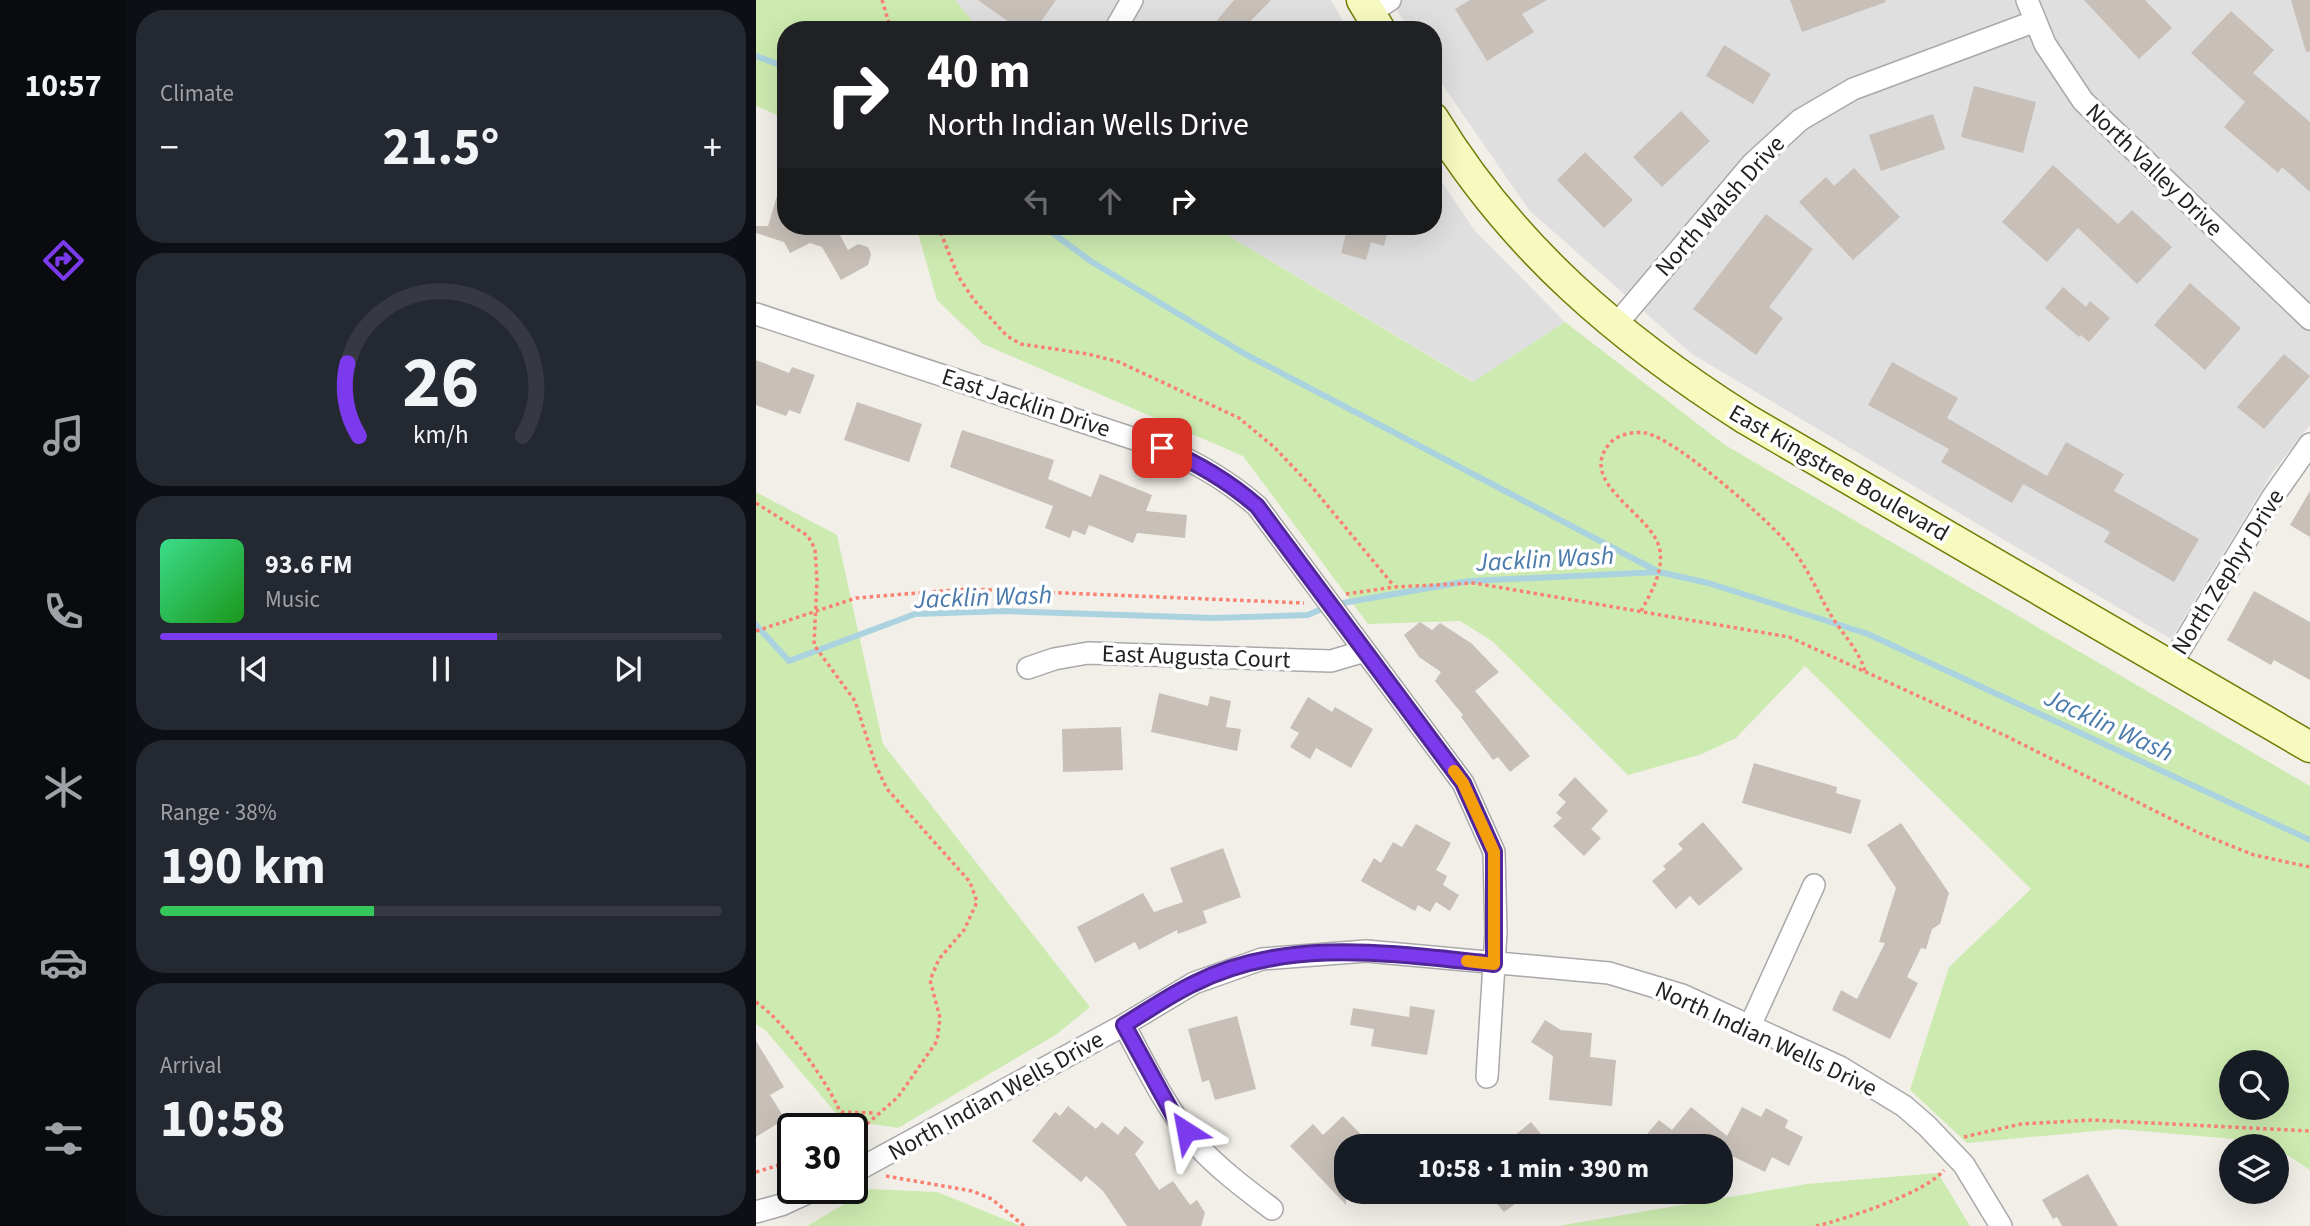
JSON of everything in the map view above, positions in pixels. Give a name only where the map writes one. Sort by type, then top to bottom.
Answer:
[{"type":"street","points":[[1120,21],[1132,0]]},
{"type":"street","name":"North Valley Drive","points":[[2027,0],[2033,22],[2064,78],[2083,101],[2310,319]]},
{"type":"street","name":"North Walsh Drive","points":[[1614,327],[1752,164],[1800,120],[1853,89],[2033,22]]},
{"type":"street","name":"East Kingstree Boulevard","points":[[1442,131],[1479,184],[1547,265],[1614,327],[1675,374],[1746,419],[2310,747]]},
{"type":"street","name":"East Jacklin Drive","points":[[756,314],[1162,448],[1199,464],[1229,482],[1257,506],[1463,783],[1494,852],[1494,964],[1487,1077]]},
{"type":"street","name":"North Zephyr Drive","points":[[2170,666],[2272,498],[2310,444]]},
{"type":"street","name":"East Augusta Court","points":[[1028,668],[1054,659],[1088,653],[1331,661],[1365,650]]},
{"type":"street","points":[[1750,1026],[1814,885]]},
{"type":"street","name":"North Indian Wells Drive","points":[[868,1165],[1124,1025],[1194,983],[1274,957],[1366,951],[1609,973],[1682,995],[1873,1086],[1927,1126],[1953,1152],[1978,1183],[2001,1226]]},
{"type":"street","points":[[1124,1025],[1175,1118],[1220,1168],[1272,1209]]},
{"type":"street","points":[[756,1212],[783,1204]]},
{"type":"path","points":[[881,0],[888,21]]},
{"type":"path","points":[[941,235],[958,276],[974,300],[1007,336],[1021,344],[1088,354],[1119,362],[1239,418],[1274,447],[1312,487],[1394,587]]},
{"type":"path","points":[[1641,611],[1659,572],[1659,547],[1648,525],[1609,488],[1602,466],[1605,450],[1614,439],[1645,432],[1685,455],[1781,536],[1801,560],[1865,672]]},
{"type":"path","points":[[756,503],[807,536],[811,542],[817,563],[814,645],[855,701],[887,789],[970,882],[977,902],[969,922],[940,959],[930,980],[940,1018],[937,1041],[905,1089],[868,1122]]},
{"type":"path","points":[[1334,596],[1394,587],[1474,583],[1789,637],[2017,741],[2112,792],[2208,837],[2255,855],[2310,867]]},
{"type":"path","points":[[756,631],[856,598],[967,589],[1190,599],[1314,601]]},
{"type":"path","points":[[756,1002],[781,1027],[828,1087],[840,1112],[877,1113]]},
{"type":"path","points":[[1816,1226],[1862,1212],[1929,1182],[1942,1173],[1962,1138],[1968,1135],[2057,1121],[2126,1119],[2211,1127],[2310,1130]]},
{"type":"path","points":[[756,1172],[777,1166]]},
{"type":"path","points":[[868,1171],[888,1178],[953,1186],[992,1199],[1024,1226]]},
{"type":"shaded area","points":[[955,0],[1331,0],[1343,21],[972,21]]},
{"type":"shaded area","points":[[1391,0],[2310,0],[2310,425],[2272,473],[2171,639],[1692,354],[1529,210],[1442,84],[1442,21],[1404,21]]},
{"type":"shaded area","points":[[1442,182],[1475,231],[1565,322],[1474,382],[1227,235],[1442,235]]},
{"type":"green space","points":[[756,0],[955,0],[972,21],[777,21],[777,115],[756,106]]},
{"type":"green space","points":[[919,235],[1227,235],[1473,382],[1565,322],[1725,445],[2310,786],[2310,1170],[2289,1156],[2289,1134],[2219,1134],[2219,1138],[2118,1129],[1967,1143],[1910,1090],[1949,967],[2031,889],[1805,666],[1736,738],[1702,754],[1628,775],[1492,641],[1460,621],[1368,624],[1243,456],[983,344],[937,300]]},
{"type":"green space","points":[[756,492],[837,535],[883,744],[1090,1007],[1057,1034],[898,1128],[868,1123],[868,1113],[836,1113],[766,1031],[756,1024]]},
{"type":"green space","points":[[1938,1173],[1970,1226],[1558,1226],[1688,1204],[1733,1204],[1733,1196],[1807,1184]]},
{"type":"green space","points":[[868,1190],[937,1192],[1021,1226],[807,1226],[844,1204],[868,1204]]},
{"type":"building","points":[[978,0],[1056,0],[1041,21],[1007,21]]},
{"type":"building","points":[[1234,0],[1271,0],[1251,21],[1216,21]]},
{"type":"building","points":[[1470,0],[1547,0],[1522,14],[1534,32],[1487,61],[1455,9]]},
{"type":"building","points":[[1790,0],[1885,0],[1886,2],[1802,32]]},
{"type":"building","points":[[2084,0],[2145,0],[2172,28],[2139,59]]},
{"type":"building","points":[[2291,0],[2310,0],[2310,51],[2306,52]]},
{"type":"building","points":[[2231,11],[2274,50],[2253,73],[2310,122],[2310,192],[2282,167],[2278,173],[2224,127],[2245,102],[2191,53]]},
{"type":"building","points":[[1724,45],[1771,74],[1753,104],[1706,76]]},
{"type":"building","points":[[1974,86],[2036,102],[2023,153],[1961,137]]},
{"type":"building","points":[[1681,111],[1710,141],[1662,187],[1633,157]]},
{"type":"building","points":[[1933,114],[1945,149],[1881,171],[1869,135]]},
{"type":"building","points":[[1585,152],[1633,200],[1604,228],[1557,180]]},
{"type":"building","points":[[2053,165],[2118,224],[2132,210],[2172,247],[2137,284],[2078,228],[2047,262],[2002,222]]},
{"type":"building","points":[[1854,168],[1900,217],[1853,260],[1799,202],[1826,177],[1834,186]]},
{"type":"building","points":[[777,196],[777,235],[840,235],[848,250],[858,244],[868,247],[871,254],[868,265],[841,280],[822,247],[810,243],[790,253],[784,242],[756,233],[756,226],[768,226]]},
{"type":"building","points":[[1766,214],[1813,249],[1769,307],[1783,318],[1756,355],[1693,309]]},
{"type":"building","points":[[1346,235],[1387,235],[1384,246],[1371,242],[1366,260],[1341,253]]},
{"type":"building","points":[[2190,283],[2241,328],[2205,370],[2154,325]]},
{"type":"building","points":[[2063,287],[2086,307],[2090,301],[2110,318],[2089,342],[2081,335],[2079,337],[2045,308]]},
{"type":"building","points":[[2284,354],[2310,376],[2264,429],[2237,407]]},
{"type":"building","points":[[756,360],[789,373],[792,367],[815,375],[800,414],[789,410],[786,416],[756,405]]},
{"type":"building","points":[[1892,362],[1958,398],[1947,418],[2047,476],[2066,442],[2124,474],[2114,491],[2199,539],[2174,582],[2104,542],[2110,532],[2023,484],[2012,503],[1941,462],[1949,449],[1868,405]]},
{"type":"building","points":[[857,402],[922,424],[909,462],[844,440]]},
{"type":"building","points":[[962,430],[1054,460],[1048,479],[1091,497],[1100,474],[1152,495],[1146,511],[1187,515],[1185,538],[1137,533],[1133,543],[1089,525],[1085,535],[1073,530],[1070,538],[1045,528],[1053,506],[950,467]]},
{"type":"building","points":[[2310,491],[2310,537],[2290,525]]},
{"type":"building","points":[[2254,591],[2310,622],[2310,680],[2274,660],[2271,665],[2227,640]]},
{"type":"building","points":[[1420,622],[1432,630],[1440,623],[1471,643],[1499,672],[1475,691],[1530,756],[1510,772],[1498,757],[1493,760],[1461,717],[1463,715],[1435,681],[1441,672],[1419,657],[1404,635]]},
{"type":"building","points":[[1159,693],[1208,706],[1210,696],[1231,701],[1226,727],[1241,729],[1237,751],[1151,732]]},
{"type":"building","points":[[1308,697],[1332,712],[1335,707],[1373,729],[1351,768],[1316,748],[1310,759],[1290,747],[1299,733],[1290,728]]},
{"type":"building","points":[[1121,727],[1123,770],[1063,772],[1062,729]]},
{"type":"building","points":[[1754,763],[1837,787],[1836,793],[1861,800],[1851,834],[1742,803]]},
{"type":"building","points":[[1575,777],[1608,811],[1591,829],[1601,838],[1584,856],[1553,826],[1562,818],[1556,813],[1566,802],[1558,795]]},
{"type":"building","points":[[1703,822],[1743,869],[1699,906],[1690,896],[1676,909],[1652,881],[1666,869],[1663,866],[1683,849],[1678,844]]},
{"type":"building","points":[[1901,823],[1949,893],[1940,924],[1932,929],[1926,949],[1921,948],[1907,977],[1918,983],[1890,1039],[1832,1010],[1841,990],[1857,999],[1885,943],[1879,942],[1896,888],[1867,845]]},
{"type":"building","points":[[1416,824],[1451,843],[1436,870],[1447,876],[1443,885],[1459,895],[1450,911],[1436,902],[1430,912],[1418,905],[1415,911],[1361,881],[1374,858],[1381,863],[1393,842],[1402,847]]},
{"type":"building","points":[[1223,848],[1241,897],[1203,911],[1207,923],[1178,934],[1177,930],[1139,950],[1135,942],[1095,963],[1077,927],[1143,893],[1154,912],[1183,902],[1170,868]]},
{"type":"building","points":[[1410,1006],[1435,1010],[1427,1055],[1371,1046],[1374,1029],[1350,1025],[1353,1008],[1409,1017]]},
{"type":"building","points":[[1237,1016],[1256,1089],[1215,1100],[1209,1080],[1202,1082],[1188,1029]]},
{"type":"building","points":[[1545,1020],[1561,1030],[1592,1033],[1590,1057],[1616,1060],[1612,1106],[1549,1100],[1553,1056],[1531,1042]]},
{"type":"building","points":[[756,1041],[784,1087],[770,1095],[781,1113],[777,1113],[777,1124],[756,1137]]},
{"type":"building","points":[[1068,1106],[1096,1129],[1102,1122],[1118,1135],[1125,1126],[1144,1142],[1135,1154],[1159,1190],[1173,1181],[1190,1205],[1197,1200],[1205,1213],[1201,1226],[1127,1226],[1103,1191],[1086,1176],[1081,1182],[1032,1141],[1055,1112],[1060,1116]]},
{"type":"building","points":[[1691,1107],[1725,1134],[1647,1134],[1659,1120],[1672,1130]]},
{"type":"building","points":[[1742,1107],[1761,1117],[1766,1108],[1788,1120],[1785,1128],[1803,1137],[1789,1166],[1772,1157],[1765,1172],[1733,1156],[1733,1134],[1728,1134]]},
{"type":"building","points":[[1343,1116],[1360,1134],[1334,1134],[1334,1192],[1290,1146],[1313,1124],[1323,1135]]},
{"type":"building","points":[[1531,1122],[1541,1134],[1516,1134]]},
{"type":"building","points":[[2088,1174],[2118,1226],[2062,1226],[2057,1217],[2053,1219],[2042,1200]]},
{"type":"building","points":[[1497,1204],[1515,1204],[1504,1212]]},
{"type":"waterway","points":[[756,56],[777,64]]},
{"type":"waterway","points":[[1055,235],[1092,262],[1245,354],[1657,571]]},
{"type":"waterway","name":"Jacklin Wash","points":[[1337,604],[1469,581],[1659,572],[1708,583],[1868,634],[2310,840]]},
{"type":"waterway","name":"Jacklin Wash","points":[[756,625],[789,661],[915,614],[1004,611],[1214,618],[1308,615],[1326,607]]},
{"type":"slow traffic","points":[[1454,771],[1463,783],[1494,852],[1494,964],[1467,961]]},
{"type":"route","points":[[1162,448],[1199,464],[1229,482],[1257,506],[1463,783],[1494,852],[1494,964],[1366,951],[1286,955],[1262,959],[1194,983],[1124,1025],[1175,1118],[1186,1131]]}]
